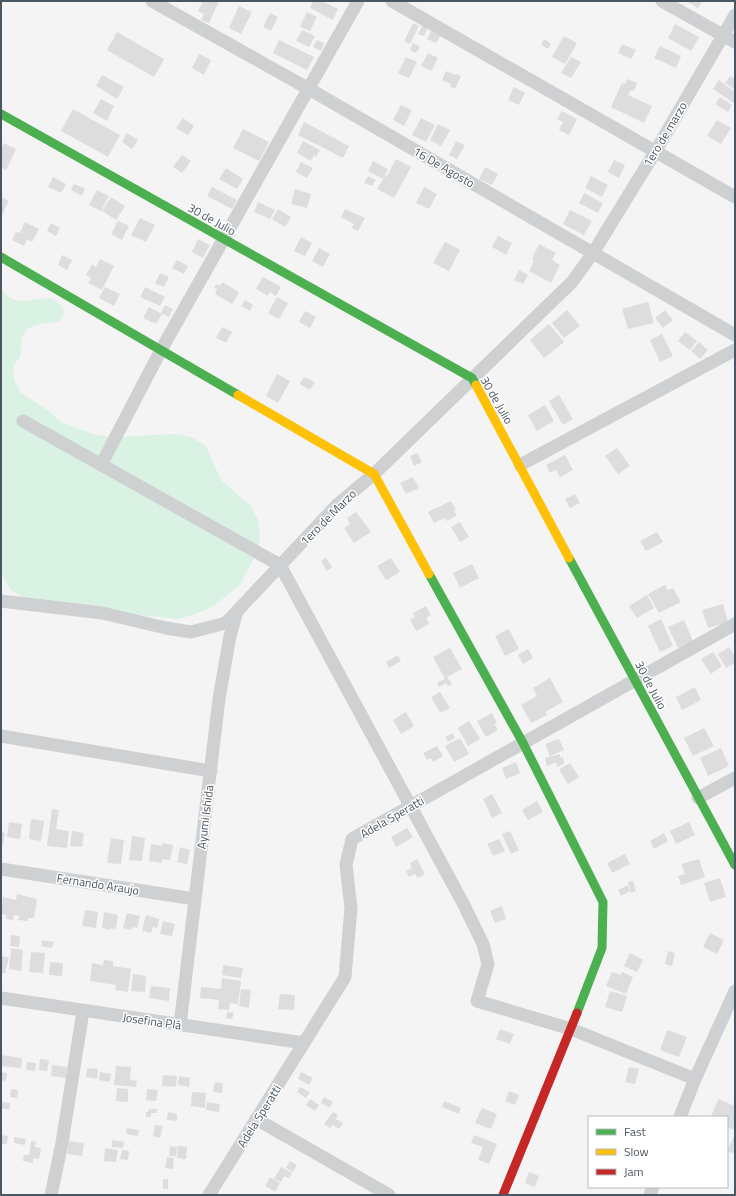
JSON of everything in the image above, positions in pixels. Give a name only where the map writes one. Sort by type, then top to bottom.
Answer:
[{"type":"street","name":"16 De Agosto","points":[[152,1],[309,89],[735,335]]},
{"type":"street","points":[[101,465],[160,350],[224,240],[358,1]]},
{"type":"street","points":[[392,1],[735,197]]},
{"type":"street","points":[[662,1],[735,42]]},
{"type":"street","name":"1ero de marzo","points":[[593,253],[655,152],[735,15]]},
{"type":"street","name":"30 de Julio","points":[[1,114],[472,378],[735,865]]},
{"type":"street","name":"1ero de Marzo","points":[[1,601],[102,613],[166,628],[191,632],[226,623],[337,505],[374,474],[572,282],[593,253]]},
{"type":"street","points":[[1,257],[374,474],[523,743],[603,902],[602,948],[571,1030],[503,1195]]},
{"type":"street","points":[[520,465],[735,350]]},
{"type":"street","points":[[23,422],[280,566],[464,905],[483,944],[488,964],[477,1001],[571,1030],[695,1079]]},
{"type":"street","name":"Ayumi Ishida","points":[[180,1025],[219,700],[230,636],[237,612]]},
{"type":"street","name":"Adela Speratti","points":[[209,1195],[345,977],[351,908],[346,865],[352,839],[735,624]]},
{"type":"street","points":[[1,736],[211,771]]},
{"type":"street","points":[[698,798],[735,778]]},
{"type":"street","name":"Fernando Araujo","points":[[1,869],[196,899]]},
{"type":"street","points":[[680,1116],[695,1079],[735,991]]},
{"type":"street","name":"Josefina Plá","points":[[1,998],[304,1043]]},
{"type":"street","points":[[51,1195],[62,1143],[83,1011]]},
{"type":"street","points":[[256,1119],[387,1195]]},
{"type":"green space","points":[[1,289],[16,300],[23,301],[44,298],[56,301],[61,306],[65,314],[59,321],[35,325],[26,330],[22,338],[20,357],[14,364],[13,373],[15,382],[20,392],[47,410],[61,422],[96,435],[115,437],[174,434],[191,437],[206,446],[221,480],[250,505],[258,520],[260,539],[255,556],[239,586],[212,607],[196,614],[178,619],[103,611],[27,600],[10,589],[1,573]]},
{"type":"building","points":[[203,1],[219,1],[209,23],[201,20],[204,14],[198,11]]},
{"type":"building","points":[[313,1],[322,1],[338,9],[333,20],[310,8]]},
{"type":"building","points":[[686,1],[702,1],[698,8]]},
{"type":"building","points":[[239,6],[252,12],[241,34],[229,28]]},
{"type":"building","points":[[307,12],[317,17],[310,31],[300,27]]},
{"type":"building","points":[[270,13],[278,17],[271,31],[263,27]]},
{"type":"building","points":[[413,23],[419,26],[410,44],[404,41]]},
{"type":"building","points":[[423,24],[428,27],[424,36],[418,34]]},
{"type":"building","points":[[675,24],[699,37],[691,51],[668,38]]},
{"type":"building","points":[[302,30],[315,36],[309,47],[296,41]]},
{"type":"building","points":[[431,31],[440,36],[436,43],[427,39]]},
{"type":"building","points":[[117,32],[164,59],[154,77],[107,50]]},
{"type":"building","points":[[564,36],[577,43],[565,64],[552,57]]},
{"type":"building","points":[[544,39],[551,44],[548,49],[541,45]]},
{"type":"building","points":[[279,40],[314,57],[307,70],[273,53]]},
{"type":"building","points":[[317,40],[324,43],[321,51],[313,47]]},
{"type":"building","points":[[413,43],[420,47],[416,53],[410,50]]},
{"type":"building","points":[[622,44],[636,50],[631,59],[618,53]]},
{"type":"building","points":[[660,46],[681,56],[676,68],[654,58]]},
{"type":"building","points":[[428,53],[438,58],[431,71],[421,66]]},
{"type":"building","points":[[199,54],[211,60],[204,75],[192,68]]},
{"type":"building","points":[[406,57],[417,62],[409,78],[398,73]]},
{"type":"building","points":[[571,57],[581,62],[571,78],[561,73]]},
{"type":"building","points":[[446,71],[461,76],[455,89],[450,86],[451,84],[442,80]]},
{"type":"building","points":[[102,75],[124,87],[117,99],[96,86]]},
{"type":"building","points":[[730,76],[735,79],[735,90],[725,83]]},
{"type":"building","points":[[627,79],[637,83],[634,91],[631,90],[628,95],[652,106],[644,123],[611,107],[622,83],[625,84]]},
{"type":"building","points":[[719,80],[735,92],[735,104],[713,89]]},
{"type":"building","points":[[514,87],[525,93],[519,105],[508,100]]},
{"type":"building","points":[[720,97],[732,105],[728,112],[715,104]]},
{"type":"building","points":[[101,99],[114,106],[107,121],[93,113]]},
{"type":"building","points":[[401,105],[412,110],[404,126],[393,120]]},
{"type":"building","points":[[73,109],[120,135],[108,157],[61,131]]},
{"type":"building","points":[[562,111],[577,119],[569,135],[559,130],[563,122],[557,119]]},
{"type":"building","points":[[183,118],[194,126],[188,135],[176,128]]},
{"type":"building","points":[[421,118],[435,125],[426,142],[412,135]]},
{"type":"building","points":[[717,120],[731,128],[721,144],[707,136]]},
{"type":"building","points":[[304,122],[349,146],[343,158],[298,135]]},
{"type":"building","points":[[438,124],[450,130],[441,146],[430,140]]},
{"type":"building","points":[[243,129],[269,142],[259,161],[233,148]]},
{"type":"building","points":[[127,133],[138,140],[132,149],[122,142]]},
{"type":"building","points":[[303,141],[320,150],[316,157],[314,155],[311,161],[297,153]]},
{"type":"building","points":[[456,141],[465,145],[457,159],[449,155]]},
{"type":"building","points":[[4,143],[16,149],[6,170],[1,167],[1,149]]},
{"type":"building","points":[[182,155],[191,161],[182,173],[173,167]]},
{"type":"building","points":[[396,159],[411,167],[394,198],[377,189],[386,175],[387,176]]},
{"type":"building","points":[[614,160],[625,165],[619,178],[608,172]]},
{"type":"building","points":[[373,161],[388,169],[383,179],[368,171]]},
{"type":"building","points":[[301,162],[313,168],[307,178],[296,172]]},
{"type":"building","points":[[485,167],[498,174],[492,185],[479,179]]},
{"type":"building","points":[[226,168],[243,179],[237,189],[219,179]]},
{"type":"building","points":[[368,176],[376,180],[372,186],[364,183]]},
{"type":"building","points":[[591,176],[608,185],[602,197],[585,188]]},
{"type":"building","points":[[53,177],[66,184],[61,193],[48,187]]},
{"type":"building","points":[[74,184],[85,189],[82,196],[71,190]]},
{"type":"building","points":[[212,187],[237,200],[232,209],[207,196]]},
{"type":"building","points":[[424,187],[437,194],[429,209],[416,203]]},
{"type":"building","points":[[295,189],[311,194],[307,208],[291,204]]},
{"type":"building","points":[[97,190],[109,196],[101,211],[89,205]]},
{"type":"building","points":[[584,193],[603,203],[598,213],[579,203]]},
{"type":"building","points":[[1,197],[9,201],[1,217]]},
{"type":"building","points":[[111,197],[125,206],[116,220],[102,211]]},
{"type":"building","points":[[258,202],[275,210],[270,219],[254,212]]},
{"type":"building","points":[[278,209],[291,217],[285,227],[272,219]]},
{"type":"building","points":[[345,209],[365,218],[358,231],[352,228],[354,224],[341,217]]},
{"type":"building","points":[[570,210],[592,221],[584,235],[563,224]]},
{"type":"building","points":[[140,218],[155,225],[146,242],[131,235]]},
{"type":"building","points":[[118,221],[129,226],[122,240],[111,234]]},
{"type":"building","points":[[25,222],[39,229],[32,242],[27,239],[24,246],[12,240],[16,232],[20,233]]},
{"type":"building","points":[[51,223],[60,228],[56,236],[47,231]]},
{"type":"building","points":[[498,236],[512,243],[506,255],[492,247]]},
{"type":"building","points":[[301,237],[312,243],[305,256],[294,251]]},
{"type":"building","points":[[198,239],[210,245],[203,258],[192,252]]},
{"type":"building","points":[[445,242],[460,250],[449,271],[433,263]]},
{"type":"building","points":[[539,244],[556,253],[552,260],[560,265],[551,283],[529,271],[534,261],[532,259]]},
{"type":"building","points":[[319,248],[330,254],[323,267],[312,261]]},
{"type":"building","points":[[62,255],[72,260],[67,270],[58,265]]},
{"type":"building","points":[[100,259],[114,266],[102,290],[88,283],[91,278],[86,275],[92,264],[96,267]]},
{"type":"building","points":[[177,260],[188,266],[184,274],[172,268]]},
{"type":"building","points":[[519,270],[528,275],[523,284],[514,280]]},
{"type":"building","points":[[160,273],[169,277],[164,287],[155,283]]},
{"type":"building","points":[[263,277],[281,287],[276,296],[270,292],[268,296],[256,289]]},
{"type":"building","points":[[222,282],[239,292],[232,304],[215,294],[217,289],[214,287],[217,284],[220,286]]},
{"type":"building","points":[[105,287],[120,294],[114,306],[99,298]]},
{"type":"building","points":[[145,287],[165,297],[160,306],[140,297]]},
{"type":"building","points":[[277,297],[288,303],[279,319],[268,313]]},
{"type":"building","points":[[245,300],[253,305],[250,311],[241,306]]},
{"type":"building","points":[[648,302],[654,323],[628,329],[622,309]]},
{"type":"building","points":[[165,305],[173,309],[169,317],[161,313]]},
{"type":"building","points":[[149,307],[162,314],[156,324],[143,318]]},
{"type":"building","points":[[567,310],[580,326],[564,338],[552,323]]},
{"type":"building","points":[[665,310],[673,320],[663,328],[655,318]]},
{"type":"building","points":[[305,311],[316,317],[310,328],[299,322]]},
{"type":"building","points":[[549,324],[564,342],[544,358],[530,340]]},
{"type":"building","points":[[222,327],[232,332],[226,343],[216,338]]},
{"type":"building","points":[[685,332],[697,341],[690,350],[678,341]]},
{"type":"building","points":[[662,334],[673,356],[660,362],[650,340]]},
{"type":"building","points":[[699,342],[708,350],[700,359],[691,351]]},
{"type":"building","points":[[277,374],[290,381],[278,403],[266,396]]},
{"type":"building","points":[[304,377],[315,382],[310,390],[300,384]]},
{"type":"building","points":[[559,395],[573,419],[563,425],[549,401]]},
{"type":"building","points":[[545,405],[554,421],[537,431],[528,415]]},
{"type":"building","points":[[617,448],[630,466],[618,474],[605,456]]},
{"type":"building","points":[[417,453],[422,462],[414,466],[410,456]]},
{"type":"building","points":[[565,455],[573,470],[560,477],[556,470],[550,473],[546,465]]},
{"type":"building","points":[[413,477],[419,488],[406,494],[400,483]]},
{"type":"building","points":[[575,494],[580,503],[570,508],[565,499]]},
{"type":"building","points":[[451,501],[456,510],[454,511],[457,516],[446,521],[445,518],[434,523],[428,512]]},
{"type":"building","points":[[356,512],[371,532],[354,543],[344,528],[350,524],[347,518]]},
{"type":"building","points":[[460,522],[469,537],[460,542],[451,527]]},
{"type":"building","points":[[657,532],[663,542],[646,551],[640,541]]},
{"type":"building","points":[[326,558],[332,567],[327,571],[321,561]]},
{"type":"building","points":[[391,558],[400,572],[386,580],[377,566]]},
{"type":"building","points":[[472,564],[479,578],[460,588],[453,573]]},
{"type":"building","points":[[665,585],[668,590],[673,588],[681,602],[659,613],[648,594]]},
{"type":"building","points":[[647,595],[654,608],[637,618],[629,606]]},
{"type":"building","points":[[723,604],[728,622],[708,628],[702,610]]},
{"type":"building","points":[[426,606],[431,615],[426,618],[429,624],[416,631],[410,620],[415,617],[413,613]]},
{"type":"building","points":[[661,619],[673,646],[660,652],[648,626]]},
{"type":"building","points":[[684,620],[693,641],[678,648],[668,627]]},
{"type":"building","points":[[509,629],[519,649],[505,656],[495,636]]},
{"type":"building","points":[[729,647],[735,656],[735,663],[726,668],[718,654]]},
{"type":"building","points":[[450,648],[462,669],[447,677],[452,684],[448,686],[446,683],[439,687],[437,683],[445,679],[433,657]]},
{"type":"building","points":[[528,649],[533,658],[523,664],[518,655]]},
{"type":"building","points":[[713,652],[722,666],[711,674],[701,659]]},
{"type":"building","points":[[398,655],[401,661],[389,668],[386,662]]},
{"type":"building","points":[[550,678],[563,702],[545,712],[547,715],[531,723],[521,705],[537,696],[533,688]]},
{"type":"building","points":[[695,687],[701,700],[682,710],[676,697]]},
{"type":"building","points":[[440,692],[450,708],[440,713],[431,697]]},
{"type":"building","points":[[406,712],[414,726],[401,734],[393,720]]},
{"type":"building","points":[[492,713],[497,723],[494,724],[498,730],[486,737],[477,721]]},
{"type":"building","points":[[469,721],[480,739],[468,746],[458,728]]},
{"type":"building","points":[[704,728],[714,746],[693,756],[684,738]]},
{"type":"building","points":[[453,733],[455,738],[448,742],[445,737]]},
{"type":"building","points":[[460,738],[469,754],[454,762],[445,746]]},
{"type":"building","points":[[559,739],[564,750],[550,756],[545,744]]},
{"type":"building","points":[[437,746],[443,756],[433,762],[431,758],[427,760],[423,753]]},
{"type":"building","points":[[721,748],[729,766],[708,776],[700,758]]},
{"type":"building","points":[[560,754],[560,758],[563,757],[564,764],[557,767],[556,762],[547,766],[545,758]]},
{"type":"building","points":[[516,762],[520,773],[506,779],[502,768]]},
{"type":"building","points":[[570,763],[579,777],[568,784],[559,769]]},
{"type":"building","points":[[492,794],[502,813],[492,818],[483,799]]},
{"type":"building","points":[[537,801],[543,812],[528,820],[522,810]]},
{"type":"building","points":[[52,809],[59,810],[56,829],[69,831],[67,848],[47,846]]},
{"type":"building","points":[[31,819],[44,821],[41,841],[29,839]]},
{"type":"building","points":[[9,822],[22,824],[20,839],[7,837]]},
{"type":"building","points":[[689,822],[695,835],[676,844],[670,831]]},
{"type":"building","points":[[407,828],[413,837],[396,847],[391,837]]},
{"type":"building","points":[[72,831],[84,833],[82,847],[70,846]]},
{"type":"building","points":[[510,831],[519,850],[511,854],[502,834]]},
{"type":"building","points":[[1,832],[5,833],[3,845],[1,845]]},
{"type":"building","points":[[664,833],[668,841],[654,849],[650,841]]},
{"type":"building","points":[[132,836],[145,838],[142,861],[129,860]]},
{"type":"building","points":[[111,838],[124,840],[121,864],[107,863]]},
{"type":"building","points":[[499,839],[505,851],[493,856],[487,844]]},
{"type":"building","points":[[162,843],[173,845],[170,860],[162,859],[162,863],[149,861],[151,844],[162,846]]},
{"type":"building","points":[[180,847],[190,850],[187,864],[177,862]]},
{"type":"building","points":[[625,854],[630,864],[612,873],[607,863]]},
{"type":"building","points":[[417,859],[425,874],[418,878],[415,874],[409,877],[406,871],[412,868],[410,863]]},
{"type":"building","points":[[699,859],[705,877],[681,885],[678,876],[685,874],[681,864]]},
{"type":"building","points":[[720,878],[726,897],[710,902],[704,883]]},
{"type":"building","points":[[633,881],[636,891],[631,893],[628,882]]},
{"type":"building","points":[[628,885],[630,891],[621,896],[618,890]]},
{"type":"building","points":[[17,894],[37,899],[34,918],[28,918],[28,921],[18,920],[19,916],[14,915],[13,920],[6,919],[6,915],[1,914],[3,897],[16,900]]},
{"type":"building","points":[[502,906],[506,919],[495,923],[490,911]]},
{"type":"building","points":[[85,910],[98,912],[96,928],[82,926]]},
{"type":"building","points":[[104,912],[118,915],[116,929],[110,928],[110,930],[102,928]]},
{"type":"building","points":[[127,913],[140,916],[137,928],[132,927],[131,930],[123,928]]},
{"type":"building","points":[[146,915],[159,919],[157,928],[153,927],[151,933],[142,931]]},
{"type":"building","points":[[163,921],[175,924],[172,936],[160,934]]},
{"type":"building","points":[[710,933],[724,940],[717,954],[703,947]]},
{"type":"building","points":[[11,935],[20,936],[19,947],[10,946]]},
{"type":"building","points":[[42,940],[54,942],[52,948],[41,946]]},
{"type":"building","points":[[11,948],[23,950],[21,971],[9,969]]},
{"type":"building","points":[[668,951],[675,953],[672,966],[665,964]]},
{"type":"building","points":[[31,952],[45,953],[43,973],[29,972]]},
{"type":"building","points":[[630,953],[643,960],[637,972],[624,966]]},
{"type":"building","points":[[1,956],[9,957],[5,973],[1,973]]},
{"type":"building","points":[[104,960],[113,961],[113,966],[131,969],[128,992],[115,990],[116,985],[90,981],[92,963],[103,965]]},
{"type":"building","points":[[50,962],[63,963],[62,976],[49,975]]},
{"type":"building","points":[[223,965],[243,968],[241,978],[222,975]]},
{"type":"building","points":[[612,972],[621,975],[622,972],[633,977],[626,994],[606,986]]},
{"type":"building","points":[[133,974],[146,976],[145,992],[131,991]]},
{"type":"building","points":[[222,978],[241,981],[238,1004],[230,1003],[229,1010],[218,1009],[219,1000],[200,998],[201,987],[221,989]]},
{"type":"building","points":[[151,986],[170,988],[169,1001],[149,998]]},
{"type":"building","points":[[241,989],[251,990],[249,1008],[239,1006]]},
{"type":"building","points":[[610,991],[627,996],[622,1012],[605,1007]]},
{"type":"building","points":[[280,994],[295,995],[294,1010],[278,1009]]},
{"type":"building","points":[[227,1012],[234,1013],[232,1019],[226,1018]]},
{"type":"building","points":[[500,1029],[514,1034],[510,1044],[496,1039]]},
{"type":"building","points":[[667,1030],[687,1037],[679,1057],[660,1050]]},
{"type":"building","points":[[1,1055],[22,1058],[21,1068],[1,1066]]},
{"type":"building","points":[[40,1059],[49,1060],[47,1071],[39,1070]]},
{"type":"building","points":[[27,1062],[36,1063],[35,1071],[26,1070]]},
{"type":"building","points":[[52,1065],[67,1067],[66,1078],[51,1076]]},
{"type":"building","points":[[116,1066],[131,1067],[130,1080],[137,1081],[136,1087],[114,1085]]},
{"type":"building","points":[[629,1067],[639,1069],[635,1084],[625,1082]]},
{"type":"building","points":[[87,1068],[98,1069],[97,1079],[86,1077]]},
{"type":"building","points":[[1,1072],[7,1073],[6,1081],[1,1080]]},
{"type":"building","points":[[100,1072],[111,1074],[110,1082],[99,1080]]},
{"type":"building","points":[[301,1072],[313,1078],[309,1085],[298,1079]]},
{"type":"building","points":[[163,1075],[177,1076],[176,1087],[162,1086]]},
{"type":"building","points":[[179,1076],[190,1078],[189,1087],[178,1085]]},
{"type":"building","points":[[215,1082],[223,1083],[222,1093],[213,1092]]},
{"type":"building","points":[[300,1087],[310,1092],[306,1098],[297,1092]]},
{"type":"building","points":[[117,1088],[128,1089],[128,1102],[116,1101]]},
{"type":"building","points":[[11,1089],[18,1090],[17,1098],[10,1097]]},
{"type":"building","points":[[147,1089],[158,1090],[156,1101],[146,1100]]},
{"type":"building","points":[[509,1091],[519,1095],[515,1105],[505,1101]]},
{"type":"building","points":[[192,1092],[206,1093],[205,1108],[191,1106]]},
{"type":"building","points":[[324,1097],[333,1102],[330,1108],[321,1103]]},
{"type":"building","points":[[310,1099],[319,1105],[315,1111],[306,1105]]},
{"type":"building","points":[[718,1099],[735,1106],[734,1130],[728,1127],[728,1116],[711,1116]]},
{"type":"building","points":[[444,1101],[461,1108],[459,1114],[442,1107]]},
{"type":"building","points":[[1,1102],[10,1103],[9,1110],[1,1108]]},
{"type":"building","points":[[207,1102],[220,1104],[219,1112],[206,1110]]},
{"type":"building","points":[[482,1108],[497,1114],[491,1129],[475,1123]]},
{"type":"building","points":[[149,1109],[157,1109],[157,1113],[151,1113],[151,1117],[146,1117],[146,1112],[148,1112]]},
{"type":"building","points":[[168,1112],[177,1114],[177,1121],[167,1120]]},
{"type":"building","points":[[333,1112],[338,1115],[336,1119],[343,1123],[339,1129],[333,1125],[330,1128],[324,1124]]},
{"type":"building","points":[[155,1125],[163,1126],[160,1138],[153,1136]]},
{"type":"building","points":[[127,1128],[139,1130],[138,1136],[126,1134]]},
{"type":"building","points":[[1,1135],[8,1136],[7,1144],[1,1144]]},
{"type":"building","points":[[474,1135],[497,1144],[489,1164],[478,1160],[483,1147],[471,1143]]},
{"type":"building","points":[[734,1136],[735,1154],[728,1151]]},
{"type":"building","points":[[14,1137],[26,1139],[25,1145],[14,1143]]},
{"type":"building","points":[[112,1140],[124,1142],[123,1148],[112,1147]]},
{"type":"building","points":[[31,1141],[36,1142],[35,1147],[41,1148],[39,1159],[33,1158],[33,1163],[23,1161],[24,1155],[29,1155]]},
{"type":"building","points":[[69,1141],[84,1143],[82,1156],[67,1154]]},
{"type":"building","points":[[170,1146],[177,1147],[176,1156],[169,1156]]},
{"type":"building","points":[[178,1146],[187,1147],[186,1159],[177,1158]]},
{"type":"building","points":[[105,1148],[118,1150],[116,1162],[104,1161]]},
{"type":"building","points":[[122,1150],[129,1151],[128,1160],[120,1159]]},
{"type":"building","points":[[167,1157],[174,1158],[173,1169],[165,1168]]},
{"type":"building","points":[[290,1161],[297,1165],[293,1172],[286,1168]]},
{"type":"building","points":[[281,1167],[292,1173],[289,1178],[284,1176],[281,1182],[274,1179]]},
{"type":"building","points":[[529,1172],[539,1176],[535,1187],[525,1183]]},
{"type":"building","points":[[270,1177],[280,1183],[275,1192],[265,1186]]},
{"type":"building","points":[[163,1179],[168,1179],[168,1189],[163,1189]]},
{"type":"traffic: fast","points":[[1,114],[472,378],[476,385]]},
{"type":"traffic: fast","points":[[1,257],[238,395]]},
{"type":"traffic: fast","points":[[569,558],[735,865]]},
{"type":"traffic: fast","points":[[429,574],[523,743],[603,902],[602,948],[577,1013]]},
{"type":"traffic: slow","points":[[476,385],[569,558]]},
{"type":"traffic: slow","points":[[238,395],[374,474],[429,574]]},
{"type":"traffic: jam","points":[[503,1195],[577,1013]]}]
